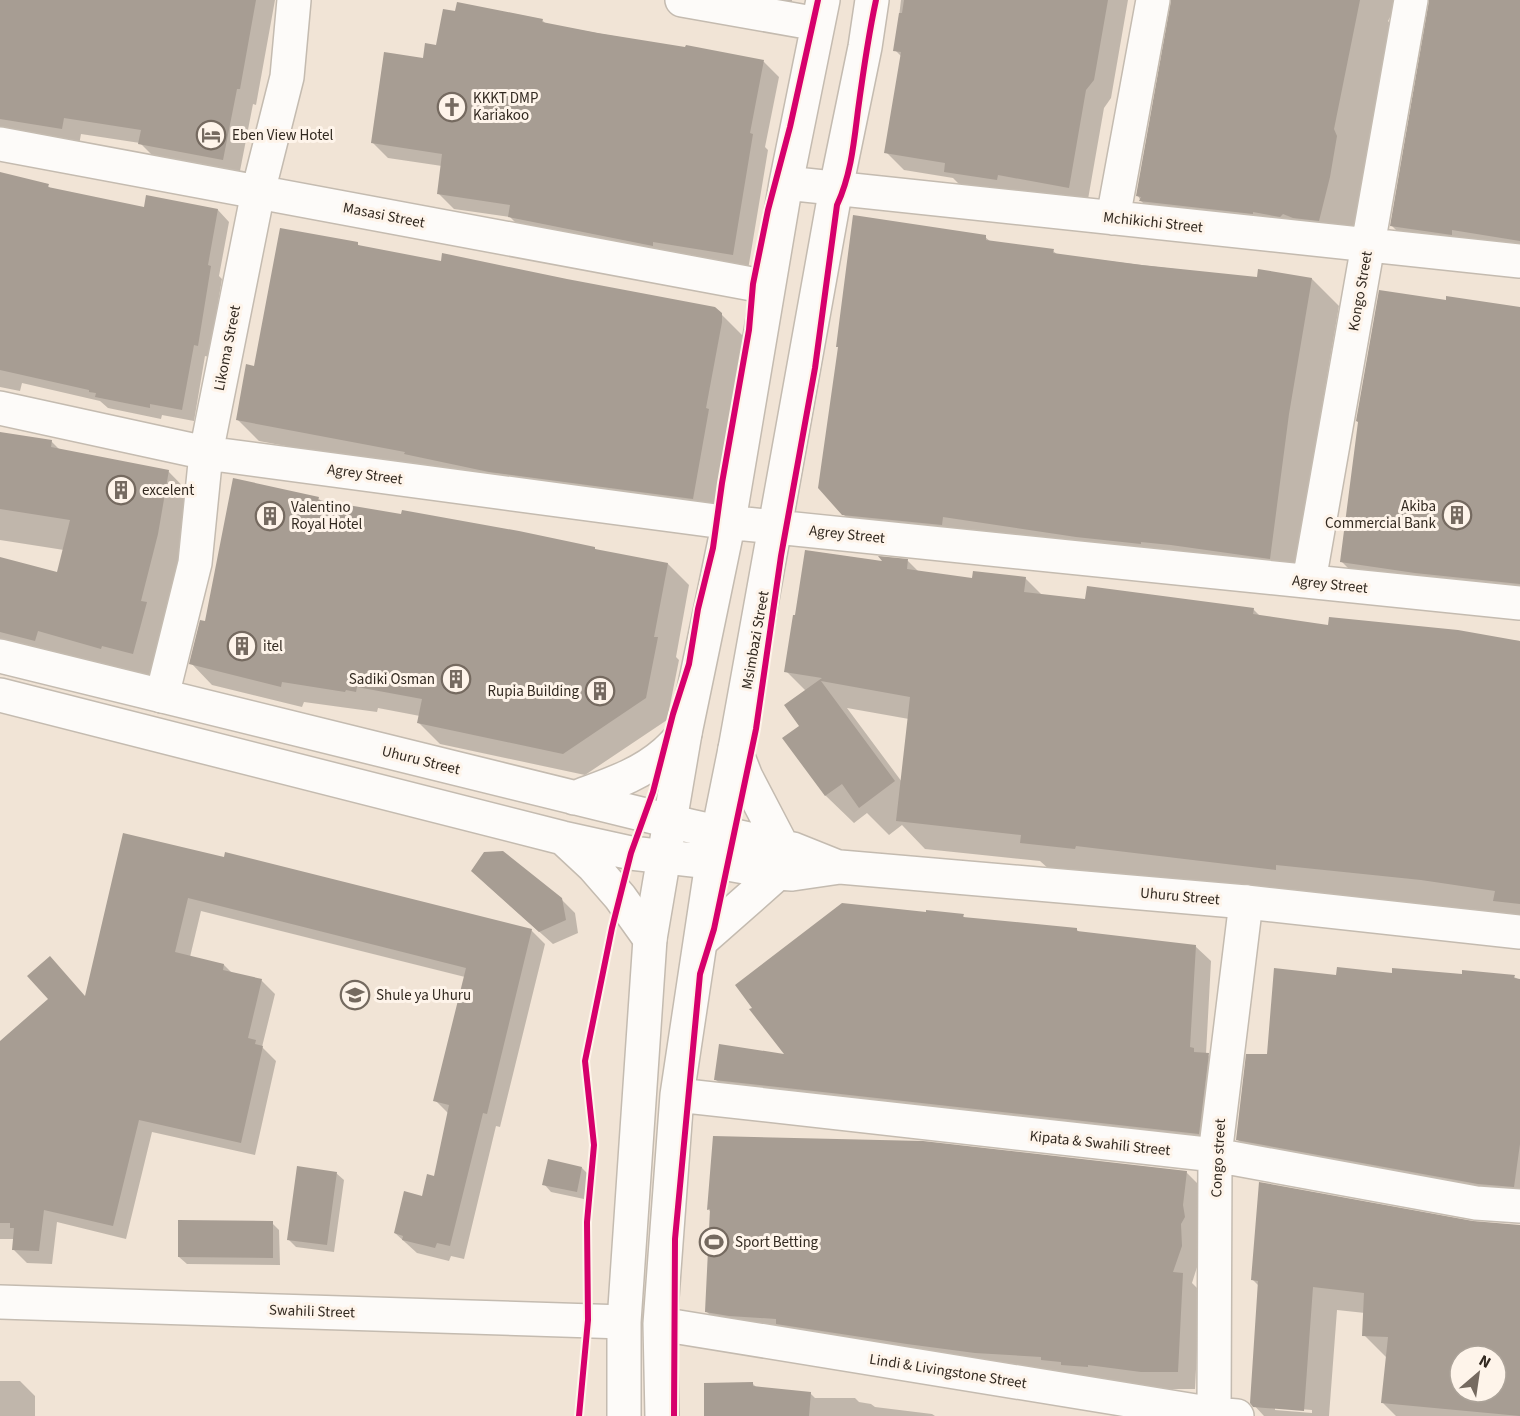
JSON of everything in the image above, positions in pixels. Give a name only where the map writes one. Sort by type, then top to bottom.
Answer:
[{"type":"street","name":"Likoma Street","points":[[162,696],[195,562],[206,453],[258,192],[287,77],[294,0]]},
{"type":"street","points":[[624,1416],[624,1322],[650,939],[685,733],[729,521],[786,183],[820,12],[682,0]]},
{"type":"street","name":"Msimbazi Street","points":[[662,1416],[660,1324],[677,1095],[715,847],[777,526],[836,188],[865,47],[872,0]]},
{"type":"street","points":[[1113,218],[1153,0]]},
{"type":"street","name":"Kongo Street","points":[[1309,581],[1411,0]]},
{"type":"street","name":"Masasi Street","points":[[0,144],[768,287]]},
{"type":"street","name":"Mchikichi Street","points":[[786,183],[1520,261]]},
{"type":"street","name":"Agrey Street","points":[[0,408],[206,453],[729,521],[1520,603]]},
{"type":"street","name":"Uhuru Street","points":[[0,656],[669,821],[715,847],[780,860],[1246,902],[1520,932]]},
{"type":"street","name":"Uhuru Street","points":[[0,695],[563,838],[631,853],[663,857],[715,847]]},
{"type":"street","points":[[574,798],[646,767],[664,754],[685,733]]},
{"type":"street","points":[[701,941],[780,860],[735,749]]},
{"type":"street","points":[[563,838],[621,897],[650,939]]},
{"type":"street","name":"Congo street","points":[[1222,1415],[1215,1155],[1246,902]]},
{"type":"street","name":"Kipata & Swahili Street","points":[[677,1095],[1215,1155],[1476,1203],[1520,1206]]},
{"type":"street","name":"Swahili Street","points":[[0,1302],[624,1322]]},
{"type":"street","name":"Lindi & Livingstone Street","points":[[660,1324],[1222,1415]]},
{"type":"building","points":[[0,0],[256,0],[240,89],[237,89],[223,160],[138,144],[141,130],[64,118],[62,129],[0,119]]},
{"type":"building","points":[[904,0],[1108,0],[1094,80],[1086,90],[1069,188],[998,175],[997,180],[944,172],[945,163],[884,153],[901,52],[893,51],[899,13],[902,13]]},
{"type":"building","points":[[1171,0],[1360,0],[1334,129],[1337,136],[1330,177],[1319,221],[1293,218],[1283,214],[1280,217],[1253,212],[1253,214],[1139,201],[1141,197],[1136,196]]},
{"type":"building","points":[[1429,0],[1520,0],[1520,241],[1452,230],[1452,235],[1390,226]]},
{"type":"building","points":[[457,2],[543,19],[542,22],[598,33],[685,47],[686,45],[764,60],[750,133],[753,134],[733,255],[653,242],[653,246],[508,217],[510,205],[437,194],[442,154],[371,143],[384,52],[423,58],[425,43],[436,45],[443,9],[455,11]]},
{"type":"building","points":[[0,172],[49,184],[48,187],[144,207],[146,195],[218,209],[208,265],[211,266],[198,346],[194,345],[182,410],[150,404],[150,408],[95,397],[96,393],[89,392],[89,390],[0,370]]},
{"type":"building","points":[[853,215],[986,235],[986,240],[1054,249],[1053,253],[1257,277],[1258,269],[1312,278],[1289,414],[1270,559],[1171,545],[1076,537],[943,517],[942,525],[842,515],[818,488],[838,347],[836,347]]},
{"type":"building","points":[[280,228],[358,242],[358,245],[441,261],[442,253],[715,307],[722,313],[722,322],[706,408],[709,409],[693,499],[489,472],[404,454],[405,452],[236,420],[246,364],[254,366]]},
{"type":"building","points":[[1379,290],[1446,300],[1446,296],[1520,307],[1520,584],[1415,573],[1340,562],[1358,422],[1356,421]]},
{"type":"building","points":[[0,432],[52,440],[51,447],[169,470],[158,534],[141,601],[147,602],[133,654],[102,646],[101,649],[38,631],[35,641],[0,632],[0,557],[57,572],[70,520],[0,509]]},
{"type":"building","points":[[233,478],[319,497],[318,500],[401,514],[402,510],[519,531],[668,563],[654,637],[658,637],[646,698],[563,754],[417,723],[422,699],[357,687],[356,692],[346,690],[345,692],[282,682],[281,687],[189,664],[200,620],[205,621]]},
{"type":"building","points":[[805,550],[882,561],[878,556],[908,559],[907,569],[972,578],[973,571],[1026,577],[1024,592],[1085,599],[1087,586],[1254,608],[1253,614],[1328,625],[1329,617],[1458,630],[1520,641],[1520,904],[1493,901],[1495,891],[1421,880],[1276,865],[1276,870],[1076,846],[1075,849],[1020,843],[1021,835],[896,821],[910,697],[821,681],[895,781],[859,808],[842,784],[825,796],[782,738],[799,726],[784,705],[822,678],[784,672]]},
{"type":"building","points":[[123,833],[224,857],[225,852],[532,929],[487,1114],[483,1113],[450,1246],[437,1243],[435,1248],[402,1240],[403,1236],[394,1233],[404,1191],[422,1196],[427,1174],[434,1176],[449,1105],[433,1101],[466,968],[188,898],[175,952],[224,964],[223,970],[262,979],[248,1038],[256,1040],[255,1044],[263,1046],[241,1143],[139,1120],[113,1226],[44,1210],[39,1251],[12,1250],[14,1228],[10,1228],[10,1223],[0,1223],[0,1041],[48,999],[27,976],[50,956],[85,996]]},
{"type":"building","points":[[503,851],[562,898],[566,920],[539,932],[471,871],[484,852]]},
{"type":"building","points":[[842,903],[964,914],[963,917],[1077,928],[1077,931],[1196,945],[1190,1047],[1194,1048],[1194,1052],[1209,1053],[1199,1134],[714,1080],[719,1044],[784,1054],[749,1009],[752,1008],[735,985]]},
{"type":"building","points":[[1337,967],[1392,973],[1392,968],[1462,974],[1462,970],[1515,975],[1514,978],[1520,979],[1520,1144],[1514,1187],[1478,1184],[1236,1140],[1246,1054],[1267,1054],[1274,968],[1336,975]]},
{"type":"building","points":[[713,1136],[923,1141],[1187,1171],[1183,1205],[1185,1217],[1181,1224],[1182,1246],[1173,1272],[1183,1273],[1178,1372],[1141,1372],[1088,1365],[1088,1367],[1061,1365],[1061,1362],[1041,1360],[1041,1357],[975,1353],[907,1344],[776,1324],[776,1319],[705,1312],[710,1209],[707,1210]]},
{"type":"building","points":[[548,1159],[582,1167],[577,1192],[542,1185]]},
{"type":"building","points":[[297,1166],[337,1172],[327,1245],[287,1240]]},
{"type":"building","points":[[1259,1182],[1473,1221],[1520,1225],[1520,1416],[1381,1403],[1388,1337],[1362,1336],[1364,1293],[1313,1287],[1304,1411],[1253,1407],[1250,1403],[1258,1281],[1251,1280]]},
{"type":"building","points":[[178,1220],[273,1221],[273,1258],[178,1257]]},
{"type":"building","points":[[753,1382],[753,1386],[811,1392],[809,1416],[704,1416],[704,1383]]},
{"type":"cycle path","points":[[579,1416],[588,1320],[587,1222],[594,1145],[585,1061],[612,928],[631,853],[653,792],[673,714],[689,664],[698,609],[713,548],[749,330],[753,284],[768,210],[790,127],[818,0]]},
{"type":"cycle path","points":[[674,1416],[675,1239],[700,974],[714,929],[756,729],[781,556],[815,368],[837,205],[846,182],[851,158],[876,0]]},
{"type":"place","name":"KKKT DMP Kariakoo","points":[[452,107]]},
{"type":"place","name":"Eben View Hotel","points":[[211,135]]},
{"type":"place","name":"excelent","points":[[121,490]]},
{"type":"place","name":"Akiba Commercial Bank","points":[[1457,515]]},
{"type":"place","name":"Valentino Royal Hotel","points":[[270,516]]},
{"type":"place","name":"itel","points":[[242,646]]},
{"type":"place","name":"Sadiki Osman","points":[[456,679]]},
{"type":"place","name":"Rupia Building","points":[[600,691]]},
{"type":"place","name":"Shule ya Uhuru","points":[[355,995]]},
{"type":"place","name":"Sport Betting","points":[[714,1242]]}]
